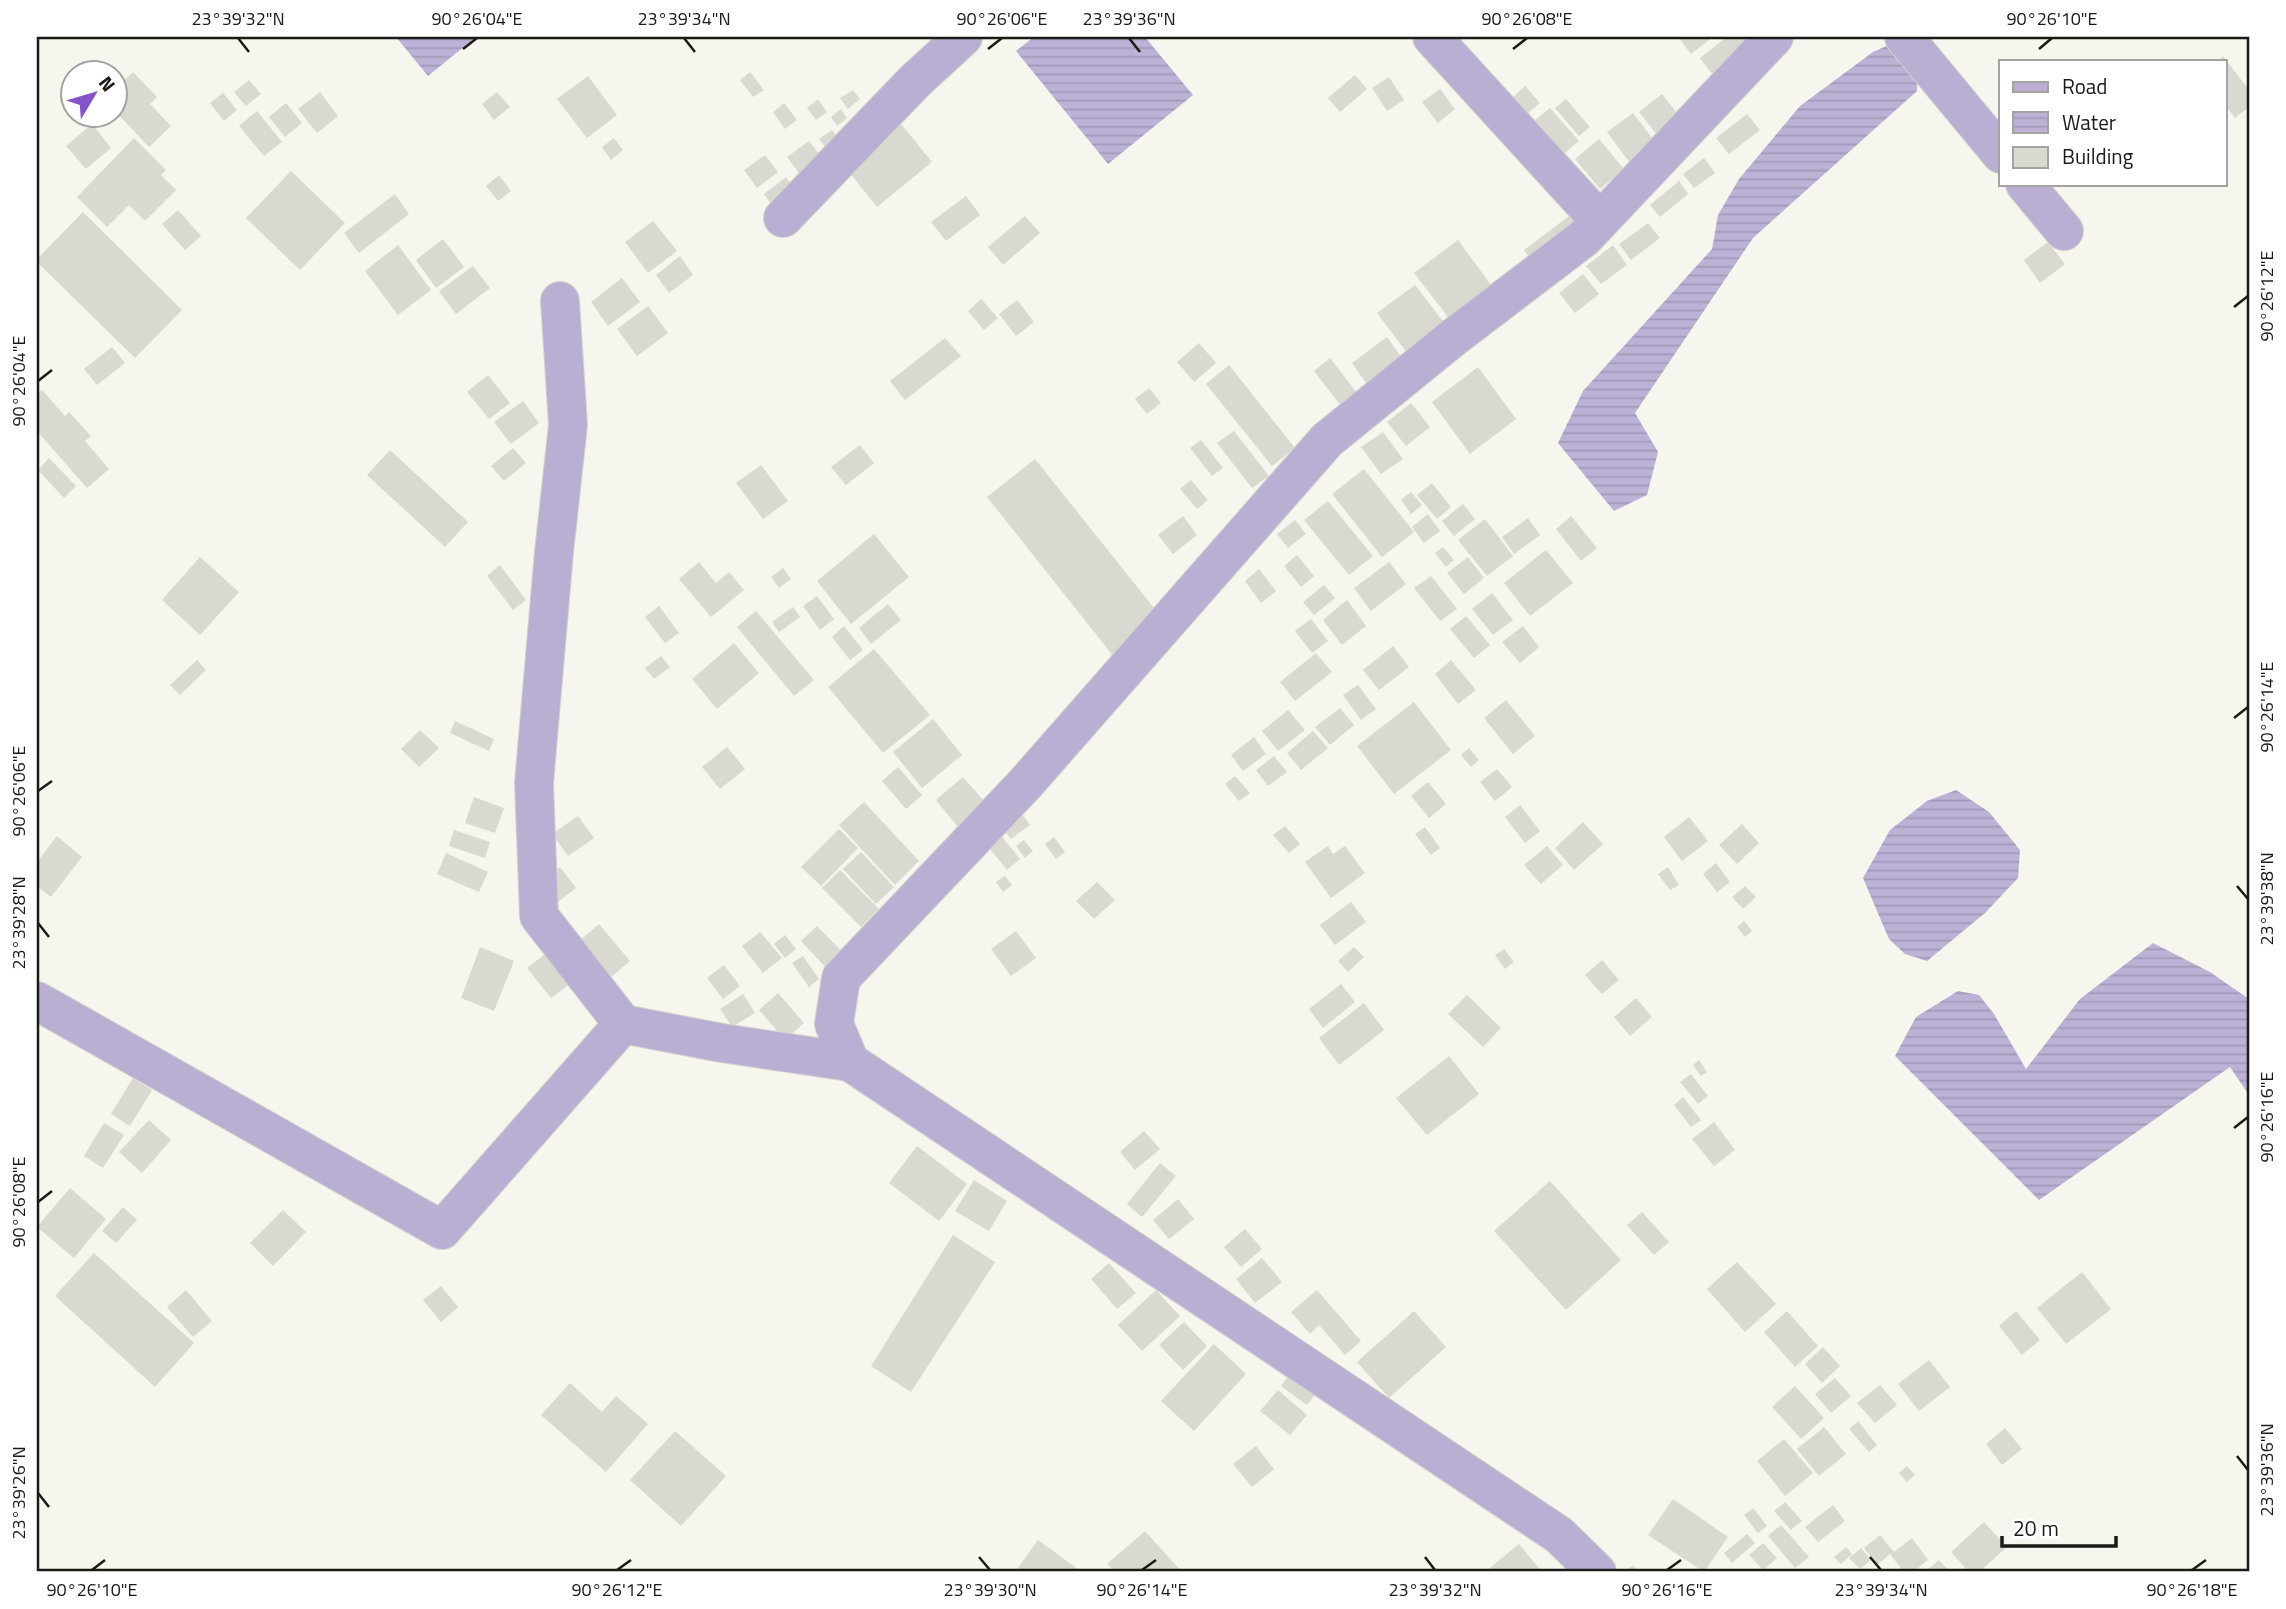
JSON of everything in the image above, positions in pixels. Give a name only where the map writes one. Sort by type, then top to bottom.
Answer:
[{"type":"street","points":[[783,218],[915,81],[963,37]]},
{"type":"street","points":[[1432,37],[1600,221]]},
{"type":"street","points":[[849,1062],[835,1024],[841,978],[1026,784],[1327,440],[1454,337],[1584,238],[1774,37]]},
{"type":"street","points":[[1903,37],[1999,153]]},
{"type":"street","points":[[2027,186],[2064,232]]},
{"type":"street","points":[[560,301],[568,425],[534,783],[539,916],[623,1024],[722,1043],[849,1062],[1559,1535],[1597,1572]]},
{"type":"street","points":[[37,1001],[442,1230],[623,1024]]},
{"type":"water","points":[[396,37],[476,37],[428,76]]},
{"type":"water","points":[[1034,37],[1145,37],[1193,95],[1108,164],[1016,51]]},
{"type":"water","points":[[1893,43],[1917,74],[1917,91],[1753,238],[1635,413],[1658,452],[1647,495],[1614,511],[1558,443],[1583,391],[1712,249],[1718,215],[1739,179],[1800,106],[1873,52]]},
{"type":"water","points":[[1956,790],[1989,812],[2020,850],[2018,878],[1985,913],[1927,961],[1905,954],[1889,939],[1863,878],[1890,830],[1927,801]]},
{"type":"water","points":[[2153,943],[2210,972],[2249,999],[2249,1095],[2230,1067],[2039,1200],[1895,1056],[1916,1017],[1958,991],[1979,995],[1994,1014],[2026,1069],[2080,999]]},
{"type":"building","points":[[1713,37],[1691,54],[1679,38]]},
{"type":"building","points":[[1727,37],[1752,37],[1716,79],[1700,58]]},
{"type":"building","points":[[2223,56],[2249,90],[2249,107],[2235,118],[2226,106],[2226,60],[2218,60]]},
{"type":"building","points":[[133,72],[157,97],[150,104],[171,126],[149,147],[130,127],[130,75]]},
{"type":"building","points":[[750,72],[764,90],[753,97],[740,80]]},
{"type":"building","points":[[1355,75],[1367,89],[1340,112],[1328,98]]},
{"type":"building","points":[[588,76],[617,115],[587,138],[557,99]]},
{"type":"building","points":[[1389,77],[1404,100],[1387,111],[1372,88]]},
{"type":"building","points":[[249,80],[261,94],[246,106],[234,92]]},
{"type":"building","points":[[1525,86],[1540,103],[1526,115],[1512,98]]},
{"type":"building","points":[[1440,89],[1455,109],[1438,123],[1422,102]]},
{"type":"building","points":[[853,90],[860,99],[848,109],[840,98]]},
{"type":"building","points":[[320,92],[338,116],[317,133],[298,109]]},
{"type":"building","points":[[497,92],[510,107],[494,120],[482,104]]},
{"type":"building","points":[[223,93],[237,110],[224,121],[210,103]]},
{"type":"building","points":[[1662,94],[1684,122],[1661,140],[1639,112]]},
{"type":"building","points":[[818,99],[827,112],[816,120],[807,108]]},
{"type":"building","points":[[1566,99],[1590,127],[1579,136],[1555,108]]},
{"type":"building","points":[[286,103],[302,123],[285,137],[269,117]]},
{"type":"building","points":[[784,103],[797,120],[785,129],[773,112]]},
{"type":"building","points":[[1550,108],[1579,141],[1556,160],[1528,126]]},
{"type":"building","points":[[841,109],[847,118],[837,126],[831,117]]},
{"type":"building","points":[[257,111],[282,142],[264,156],[239,126]]},
{"type":"building","points":[[1633,113],[1659,147],[1633,167],[1607,132]]},
{"type":"building","points":[[1747,114],[1760,130],[1729,154],[1716,138]]},
{"type":"building","points":[[901,124],[932,162],[877,207],[846,168]]},
{"type":"building","points":[[85,130],[97,130],[111,148],[86,169],[66,146]]},
{"type":"building","points":[[832,130],[844,146],[832,155],[819,139]]},
{"type":"building","points":[[134,138],[166,170],[161,175],[176,190],[145,221],[129,205],[107,227],[77,197]]},
{"type":"building","points":[[614,138],[623,150],[611,160],[602,147]]},
{"type":"building","points":[[1599,139],[1624,169],[1600,189],[1575,159]]},
{"type":"building","points":[[809,141],[824,160],[802,177],[787,157]]},
{"type":"building","points":[[765,155],[778,172],[757,188],[744,170]]},
{"type":"building","points":[[1704,158],[1715,173],[1694,188],[1683,174]]},
{"type":"building","points":[[291,171],[345,223],[300,270],[246,218]]},
{"type":"building","points":[[499,175],[511,191],[498,201],[486,186]]},
{"type":"building","points":[[786,177],[799,195],[777,212],[764,194]]},
{"type":"building","points":[[1679,181],[1688,194],[1660,217],[1650,205]]},
{"type":"building","points":[[395,194],[409,214],[359,253],[344,233]]},
{"type":"building","points":[[966,196],[980,215],[946,241],[931,222]]},
{"type":"building","points":[[178,210],[201,236],[185,250],[162,224]]},
{"type":"building","points":[[83,212],[182,310],[135,358],[37,262]]},
{"type":"building","points":[[1573,213],[1582,226],[1533,263],[1524,250]]},
{"type":"building","points":[[1025,216],[1040,233],[1003,265],[988,247]]},
{"type":"building","points":[[653,221],[677,251],[648,273],[625,242]]},
{"type":"building","points":[[1648,223],[1660,238],[1631,260],[1619,244]]},
{"type":"building","points":[[443,239],[464,267],[436,288],[416,260]]},
{"type":"building","points":[[1458,240],[1494,289],[1451,321],[1414,273]]},
{"type":"building","points":[[2048,242],[2065,264],[2040,283],[2024,260]]},
{"type":"building","points":[[398,245],[431,290],[398,315],[365,271]]},
{"type":"building","points":[[1613,245],[1627,265],[1601,284],[1586,266]]},
{"type":"building","points":[[680,256],[693,275],[669,293],[656,275]]},
{"type":"building","points":[[473,266],[490,288],[456,314],[439,291]]},
{"type":"building","points":[[1583,274],[1599,294],[1575,313],[1559,293]]},
{"type":"building","points":[[622,278],[640,302],[608,326],[591,302]]},
{"type":"building","points":[[1415,285],[1446,325],[1408,354],[1377,313]]},
{"type":"building","points":[[981,299],[998,318],[984,330],[968,311]]},
{"type":"building","points":[[1017,300],[1034,322],[1016,336],[999,314]]},
{"type":"building","points":[[648,306],[668,333],[637,356],[617,329]]},
{"type":"building","points":[[1387,337],[1407,365],[1371,390],[1352,363]]},
{"type":"building","points":[[945,338],[961,356],[905,400],[890,381]]},
{"type":"building","points":[[1199,343],[1216,363],[1194,382],[1177,362]]},
{"type":"building","points":[[112,347],[125,363],[97,385],[84,369]]},
{"type":"building","points":[[1330,358],[1357,393],[1341,406],[1314,371]]},
{"type":"building","points":[[1229,365],[1295,448],[1272,466],[1206,384]]},
{"type":"building","points":[[1478,367],[1516,419],[1470,454],[1432,402]]},
{"type":"building","points":[[488,375],[510,403],[489,419],[467,392]]},
{"type":"building","points":[[1149,388],[1161,403],[1147,414],[1135,399]]},
{"type":"building","points":[[42,390],[65,416],[69,412],[91,436],[85,441],[109,469],[87,488],[37,431],[37,394]]},
{"type":"building","points":[[523,401],[539,423],[511,444],[494,422]]},
{"type":"building","points":[[1411,403],[1430,427],[1406,446],[1387,422]]},
{"type":"building","points":[[1234,431],[1269,476],[1252,488],[1217,443]]},
{"type":"building","points":[[1383,432],[1403,459],[1381,474],[1361,447]]},
{"type":"building","points":[[1201,440],[1223,468],[1212,476],[1190,448]]},
{"type":"building","points":[[860,445],[874,463],[846,485],[831,467]]},
{"type":"building","points":[[513,448],[526,463],[504,481],[491,466]]},
{"type":"building","points":[[390,450],[468,522],[445,547],[367,475]]},
{"type":"building","points":[[49,458],[76,486],[64,498],[38,470]]},
{"type":"building","points":[[1035,459],[1162,618],[1114,657],[987,497]]},
{"type":"building","points":[[761,465],[788,501],[763,519],[736,483]]},
{"type":"building","points":[[1364,469],[1414,532],[1382,557],[1332,494]]},
{"type":"building","points":[[1191,480],[1208,500],[1197,509],[1180,489]]},
{"type":"building","points":[[1432,483],[1451,507],[1437,519],[1417,495]]},
{"type":"building","points":[[1411,492],[1422,505],[1411,514],[1401,500]]},
{"type":"building","points":[[1328,501],[1373,556],[1349,575],[1304,520]]},
{"type":"building","points":[[1463,504],[1475,519],[1454,536],[1442,521]]},
{"type":"building","points":[[1428,514],[1440,531],[1424,543],[1412,527]]},
{"type":"building","points":[[1183,516],[1197,535],[1173,554],[1158,535]]},
{"type":"building","points":[[1571,516],[1597,548],[1581,561],[1556,529]]},
{"type":"building","points":[[1528,518],[1540,535],[1514,554],[1502,537]]},
{"type":"building","points":[[1485,519],[1513,556],[1487,576],[1458,540]]},
{"type":"building","points":[[1295,520],[1306,534],[1288,548],[1277,534]]},
{"type":"building","points":[[874,534],[909,577],[851,624],[817,581]]},
{"type":"building","points":[[1443,547],[1454,560],[1446,567],[1435,553]]},
{"type":"building","points":[[1546,550],[1573,583],[1530,616],[1504,583]]},
{"type":"building","points":[[1297,555],[1314,576],[1301,587],[1284,566]]},
{"type":"building","points":[[200,557],[239,592],[200,635],[162,600]]},
{"type":"building","points":[[1468,557],[1484,578],[1464,594],[1447,573]]},
{"type":"building","points":[[699,562],[716,583],[729,572],[744,590],[711,617],[679,579]]},
{"type":"building","points":[[1389,562],[1406,584],[1371,611],[1354,588]]},
{"type":"building","points":[[500,565],[526,600],[513,610],[487,576]]},
{"type":"building","points":[[783,568],[791,579],[779,588],[771,577]]},
{"type":"building","points":[[1259,569],[1276,591],[1261,603],[1245,581]]},
{"type":"building","points":[[1431,576],[1457,609],[1440,621],[1414,588]]},
{"type":"building","points":[[1324,585],[1335,598],[1314,615],[1303,602]]},
{"type":"building","points":[[1492,593],[1513,620],[1493,635],[1472,609]]},
{"type":"building","points":[[817,596],[834,619],[820,630],[803,606]]},
{"type":"building","points":[[1347,600],[1366,626],[1342,645],[1323,620]]},
{"type":"building","points":[[888,604],[901,620],[871,644],[859,628]]},
{"type":"building","points":[[659,606],[679,633],[665,643],[645,617]]},
{"type":"building","points":[[793,607],[800,617],[779,632],[772,622]]},
{"type":"building","points":[[756,611],[814,680],[794,696],[737,627]]},
{"type":"building","points":[[1466,616],[1490,645],[1474,658],[1450,629]]},
{"type":"building","points":[[1311,619],[1328,641],[1312,653],[1295,631]]},
{"type":"building","points":[[844,626],[863,650],[850,660],[832,637]]},
{"type":"building","points":[[1523,626],[1539,647],[1520,663],[1502,642]]},
{"type":"building","points":[[734,643],[759,673],[717,709],[692,679]]},
{"type":"building","points":[[1393,646],[1409,667],[1379,690],[1363,670]]},
{"type":"building","points":[[874,649],[930,715],[883,753],[828,687]]},
{"type":"building","points":[[1316,653],[1332,672],[1295,701],[1280,682]]},
{"type":"building","points":[[661,656],[670,667],[654,679],[645,668]]},
{"type":"building","points":[[197,660],[206,670],[180,695],[170,685]]},
{"type":"building","points":[[1451,660],[1476,690],[1458,704],[1435,674]]},
{"type":"building","points":[[1358,685],[1376,709],[1361,720],[1343,695]]},
{"type":"building","points":[[1506,700],[1535,736],[1513,754],[1484,718]]},
{"type":"building","points":[[1414,702],[1451,750],[1394,794],[1357,746]]},
{"type":"building","points":[[1340,708],[1354,725],[1330,745],[1315,727]]},
{"type":"building","points":[[1288,710],[1305,730],[1278,751],[1262,731]]},
{"type":"building","points":[[933,719],[962,755],[922,788],[893,752]]},
{"type":"building","points":[[455,721],[494,739],[489,751],[450,733]]},
{"type":"building","points":[[420,730],[439,748],[419,767],[401,749]]},
{"type":"building","points":[[1313,731],[1328,748],[1301,770],[1287,753]]},
{"type":"building","points":[[1254,737],[1266,754],[1243,771],[1231,755]]},
{"type":"building","points":[[727,747],[745,769],[720,789],[702,767]]},
{"type":"building","points":[[1469,748],[1479,760],[1471,767],[1461,755]]},
{"type":"building","points":[[1274,756],[1287,772],[1268,786],[1256,770]]},
{"type":"building","points":[[898,767],[922,795],[906,809],[882,781]]},
{"type":"building","points":[[1497,769],[1512,787],[1495,801],[1480,782]]},
{"type":"building","points":[[1235,776],[1250,793],[1239,801],[1225,784]]},
{"type":"building","points":[[963,777],[985,802],[957,826],[936,800]]},
{"type":"building","points":[[1428,782],[1446,804],[1429,818],[1411,796]]},
{"type":"building","points":[[474,797],[504,808],[495,833],[465,823]]},
{"type":"building","points":[[864,802],[919,861],[895,885],[839,825]]},
{"type":"building","points":[[1520,805],[1540,831],[1525,843],[1505,817]]},
{"type":"building","points":[[1019,810],[1030,825],[1011,839],[1000,825]]},
{"type":"building","points":[[578,816],[594,838],[568,856],[552,834]]},
{"type":"building","points":[[1689,817],[1708,841],[1682,861],[1664,837]]},
{"type":"building","points":[[1583,822],[1603,844],[1574,870],[1555,848]]},
{"type":"building","points":[[1742,824],[1759,843],[1737,864],[1719,845]]},
{"type":"building","points":[[1285,826],[1300,844],[1289,853],[1273,835]]},
{"type":"building","points":[[1425,827],[1440,848],[1431,855],[1415,834]]},
{"type":"building","points":[[839,829],[858,848],[821,886],[801,867]]},
{"type":"building","points":[[454,830],[490,842],[485,858],[449,846]]},
{"type":"building","points":[[999,833],[1020,859],[1007,870],[986,844]]},
{"type":"building","points":[[57,836],[82,857],[51,897],[37,886],[37,862]]},
{"type":"building","points":[[1054,837],[1065,852],[1056,859],[1045,844]]},
{"type":"building","points":[[1024,840],[1033,851],[1025,858],[1016,846]]},
{"type":"building","points":[[1328,846],[1333,854],[1345,846],[1365,873],[1331,898],[1305,862]]},
{"type":"building","points":[[1547,846],[1563,865],[1541,884],[1524,865]]},
{"type":"building","points":[[861,852],[894,887],[876,904],[843,869]]},
{"type":"building","points":[[446,853],[488,872],[479,892],[437,874]]},
{"type":"building","points":[[1716,863],[1730,882],[1717,892],[1703,874]]},
{"type":"building","points":[[560,867],[576,888],[554,905],[538,884]]},
{"type":"building","points":[[1668,867],[1679,885],[1670,890],[1658,874]]},
{"type":"building","points":[[840,870],[879,909],[861,927],[822,888]]},
{"type":"building","points":[[1005,876],[1012,885],[1003,892],[996,882]]},
{"type":"building","points":[[1097,882],[1115,900],[1094,919],[1076,901]]},
{"type":"building","points":[[1745,886],[1756,897],[1743,909],[1732,897]]},
{"type":"building","points":[[1351,902],[1366,922],[1335,945],[1320,925]]},
{"type":"building","points":[[1744,921],[1752,931],[1745,937],[1737,927]]},
{"type":"building","points":[[599,924],[630,961],[604,983],[573,946]]},
{"type":"building","points":[[817,926],[844,954],[828,970],[801,941]]},
{"type":"building","points":[[1016,931],[1036,958],[1011,976],[991,949]]},
{"type":"building","points":[[760,932],[782,958],[763,973],[742,946]]},
{"type":"building","points":[[785,935],[796,949],[785,958],[774,944]]},
{"type":"building","points":[[480,947],[514,961],[494,1011],[461,998]]},
{"type":"building","points":[[1354,947],[1364,957],[1348,972],[1338,961]]},
{"type":"building","points":[[1504,949],[1514,962],[1505,969],[1495,955]]},
{"type":"building","points":[[545,954],[570,984],[551,998],[527,968]]},
{"type":"building","points":[[803,956],[819,979],[809,987],[792,963]]},
{"type":"building","points":[[1602,960],[1619,980],[1602,994],[1585,975]]},
{"type":"building","points":[[724,965],[740,986],[723,999],[707,978]]},
{"type":"building","points":[[1341,984],[1355,1002],[1323,1028],[1309,1009]]},
{"type":"building","points":[[778,993],[804,1023],[785,1040],[759,1010]]},
{"type":"building","points":[[743,994],[755,1013],[732,1027],[720,1009]]},
{"type":"building","points":[[1467,995],[1501,1028],[1483,1047],[1448,1014]]},
{"type":"building","points":[[1636,998],[1652,1017],[1630,1036],[1614,1017]]},
{"type":"building","points":[[1364,1003],[1384,1030],[1339,1065],[1319,1038]]},
{"type":"building","points":[[1449,1056],[1479,1094],[1427,1135],[1396,1098]]},
{"type":"building","points":[[1699,1060],[1707,1072],[1701,1076],[1693,1065]]},
{"type":"building","points":[[1691,1074],[1708,1096],[1698,1104],[1680,1082]]},
{"type":"building","points":[[133,1078],[152,1090],[130,1126],[111,1114]]},
{"type":"building","points":[[1683,1097],[1701,1120],[1691,1127],[1674,1105]]},
{"type":"building","points":[[149,1120],[171,1140],[142,1173],[119,1152]]},
{"type":"building","points":[[1714,1122],[1735,1150],[1714,1166],[1692,1139]]},
{"type":"building","points":[[104,1123],[124,1135],[103,1168],[84,1156]]},
{"type":"building","points":[[1144,1131],[1160,1149],[1135,1170],[1120,1152]]},
{"type":"building","points":[[917,1146],[967,1184],[939,1221],[889,1183]]},
{"type":"building","points":[[1160,1163],[1176,1176],[1142,1217],[1127,1204]]},
{"type":"building","points":[[974,1180],[1007,1201],[989,1231],[955,1211]]},
{"type":"building","points":[[1550,1181],[1621,1260],[1566,1310],[1494,1231]]},
{"type":"building","points":[[70,1188],[106,1219],[74,1258],[37,1227]]},
{"type":"building","points":[[1178,1199],[1194,1219],[1169,1239],[1153,1220]]},
{"type":"building","points":[[123,1207],[137,1220],[116,1243],[102,1231]]},
{"type":"building","points":[[283,1210],[306,1232],[273,1266],[250,1243]]},
{"type":"building","points":[[1642,1212],[1669,1242],[1654,1255],[1627,1225]]},
{"type":"building","points":[[1245,1229],[1262,1249],[1241,1267],[1224,1247]]},
{"type":"building","points":[[953,1235],[995,1262],[911,1392],[871,1366]]},
{"type":"building","points":[[94,1253],[194,1343],[155,1387],[55,1296]]},
{"type":"building","points":[[1262,1258],[1282,1282],[1255,1303],[1236,1279]]},
{"type":"building","points":[[1737,1262],[1776,1304],[1745,1332],[1707,1289]]},
{"type":"building","points":[[1109,1263],[1136,1293],[1117,1309],[1091,1279]]},
{"type":"building","points":[[2082,1272],[2111,1309],[2066,1344],[2037,1308]]},
{"type":"building","points":[[441,1286],[458,1307],[441,1322],[423,1300]]},
{"type":"building","points":[[186,1290],[212,1321],[193,1337],[167,1307]]},
{"type":"building","points":[[1156,1290],[1180,1316],[1142,1351],[1118,1325]]},
{"type":"building","points":[[1317,1290],[1361,1341],[1345,1355],[1319,1325],[1310,1334],[1291,1312]]},
{"type":"building","points":[[1414,1311],[1446,1347],[1389,1398],[1357,1362]]},
{"type":"building","points":[[1787,1311],[1818,1346],[1795,1367],[1764,1332]]},
{"type":"building","points":[[2016,1311],[2040,1340],[2022,1355],[1999,1326]]},
{"type":"building","points":[[1184,1322],[1207,1346],[1183,1370],[1159,1345]]},
{"type":"building","points":[[1214,1344],[1246,1374],[1194,1431],[1161,1401]]},
{"type":"building","points":[[1823,1347],[1840,1366],[1822,1383],[1805,1364]]},
{"type":"building","points":[[1929,1360],[1950,1387],[1919,1411],[1898,1384]]},
{"type":"building","points":[[1297,1364],[1323,1385],[1307,1405],[1281,1386]]},
{"type":"building","points":[[1835,1378],[1851,1396],[1831,1413],[1815,1394]]},
{"type":"building","points":[[570,1383],[602,1412],[616,1396],[648,1424],[606,1472],[541,1415]]},
{"type":"building","points":[[1880,1385],[1897,1405],[1875,1423],[1857,1403]]},
{"type":"building","points":[[1795,1386],[1824,1418],[1801,1439],[1772,1407]]},
{"type":"building","points":[[1278,1390],[1307,1415],[1290,1435],[1260,1411]]},
{"type":"building","points":[[1858,1421],[1877,1445],[1869,1452],[1849,1429]]},
{"type":"building","points":[[1824,1427],[1846,1454],[1819,1476],[1797,1449]]},
{"type":"building","points":[[2005,1428],[2022,1449],[2002,1465],[1986,1444]]},
{"type":"building","points":[[675,1431],[726,1476],[681,1526],[630,1480]]},
{"type":"building","points":[[1784,1439],[1813,1473],[1785,1496],[1757,1461]]},
{"type":"building","points":[[1256,1446],[1274,1469],[1252,1487],[1233,1464]]},
{"type":"building","points":[[1907,1466],[1915,1475],[1907,1482],[1899,1473]]},
{"type":"building","points":[[1673,1499],[1728,1537],[1704,1572],[1648,1535]]},
{"type":"building","points":[[1785,1502],[1802,1521],[1791,1530],[1774,1511]]},
{"type":"building","points":[[1833,1505],[1845,1521],[1818,1542],[1805,1527]]},
{"type":"building","points":[[1753,1508],[1767,1526],[1758,1533],[1744,1515]]},
{"type":"building","points":[[1984,1522],[2007,1547],[1979,1572],[1969,1572],[1951,1552]]},
{"type":"building","points":[[1781,1525],[1809,1557],[1795,1568],[1768,1536]]},
{"type":"building","points":[[1145,1531],[1182,1572],[1115,1572],[1107,1564]]},
{"type":"building","points":[[1747,1534],[1755,1543],[1732,1563],[1724,1553]]},
{"type":"building","points":[[1880,1535],[1894,1552],[1912,1538],[1928,1560],[1913,1572],[1904,1572],[1890,1554],[1877,1565],[1864,1548]]},
{"type":"building","points":[[1038,1540],[1082,1572],[1015,1572]]},
{"type":"building","points":[[1763,1543],[1777,1558],[1763,1570],[1749,1555]]},
{"type":"building","points":[[1519,1544],[1542,1572],[1485,1572]]},
{"type":"building","points":[[1846,1547],[1852,1554],[1841,1564],[1834,1557]]},
{"type":"building","points":[[1861,1548],[1871,1560],[1860,1569],[1849,1558]]},
{"type":"building","points":[[1939,1560],[1950,1572],[1925,1572]]},
{"type":"building","points":[[1633,1565],[1639,1572],[1625,1572]]}]
